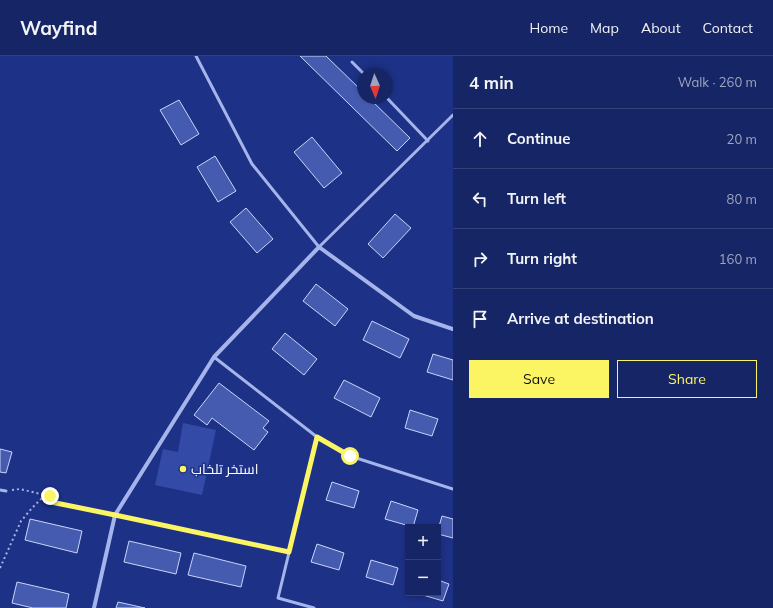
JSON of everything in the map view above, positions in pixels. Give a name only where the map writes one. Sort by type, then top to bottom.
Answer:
[{"type":"street","points":[[94,608],[115,515],[214,356],[319,247],[414,316],[453,329]]},
{"type":"lane","points":[[196,56],[252,164],[319,247],[453,115]]},
{"type":"lane","points":[[352,62],[358,68]]},
{"type":"lane","points":[[393,104],[428,140]]},
{"type":"lane","points":[[214,356],[317,437],[350,456],[453,489]]},
{"type":"lane","points":[[314,608],[278,598],[317,437]]},
{"type":"lane","points":[[0,490],[6,491]]},
{"type":"lane","points":[[51,502],[289,552]]},
{"type":"path","points":[[6,491],[20,489],[50,496],[51,502]]},
{"type":"path","points":[[0,568],[21,521],[45,495]]},
{"type":"shaded area","name":"استخر تلخاب","points":[[183,423],[216,430],[202,495],[155,485],[163,449],[178,452]]},
{"type":"building","points":[[300,56],[326,56],[357,86],[357,104],[375,104],[410,138],[397,151]]},
{"type":"building","points":[[179,100],[199,134],[181,145],[160,110]]},
{"type":"building","points":[[312,137],[342,173],[324,188],[294,152]]},
{"type":"building","points":[[215,156],[236,191],[218,202],[197,167]]},
{"type":"building","points":[[246,208],[273,239],[257,253],[230,222]]},
{"type":"building","points":[[395,214],[411,228],[383,258],[368,244]]},
{"type":"building","points":[[316,284],[348,309],[335,326],[303,301]]},
{"type":"building","points":[[372,321],[409,339],[400,358],[363,340]]},
{"type":"building","points":[[285,333],[317,359],[304,375],[272,349]]},
{"type":"building","points":[[433,354],[453,360],[453,380],[427,372]]},
{"type":"building","points":[[344,380],[380,398],[371,417],[334,398]]},
{"type":"building","points":[[219,383],[269,421],[263,428],[268,432],[254,450],[212,418],[207,425],[194,415]]},
{"type":"building","points":[[410,410],[438,419],[432,436],[405,428]]},
{"type":"building","points":[[0,449],[12,452],[6,473],[0,472]]},
{"type":"building","points":[[332,482],[359,491],[354,508],[326,500]]},
{"type":"building","points":[[391,501],[418,510],[414,524],[405,525],[385,519]]},
{"type":"building","points":[[442,516],[453,519],[453,538],[441,535],[441,524],[440,524]]},
{"type":"building","points":[[30,519],[82,531],[77,553],[25,540]]},
{"type":"building","points":[[129,541],[181,553],[176,574],[124,562]]},
{"type":"building","points":[[317,544],[344,553],[339,570],[311,562]]},
{"type":"building","points":[[194,553],[246,566],[241,587],[188,575]]},
{"type":"building","points":[[371,560],[398,568],[393,585],[366,577]]},
{"type":"building","points":[[441,581],[449,584],[443,601],[426,596],[441,596]]},
{"type":"building","points":[[17,582],[69,594],[66,608],[33,608],[12,603]]},
{"type":"building","points":[[118,602],[145,608],[116,608]]},
{"type":"place","name":"استخر تلخاب","points":[[183,469]]},
{"type":"route","points":[[50,496],[51,502],[289,552],[317,437],[350,456]]}]
